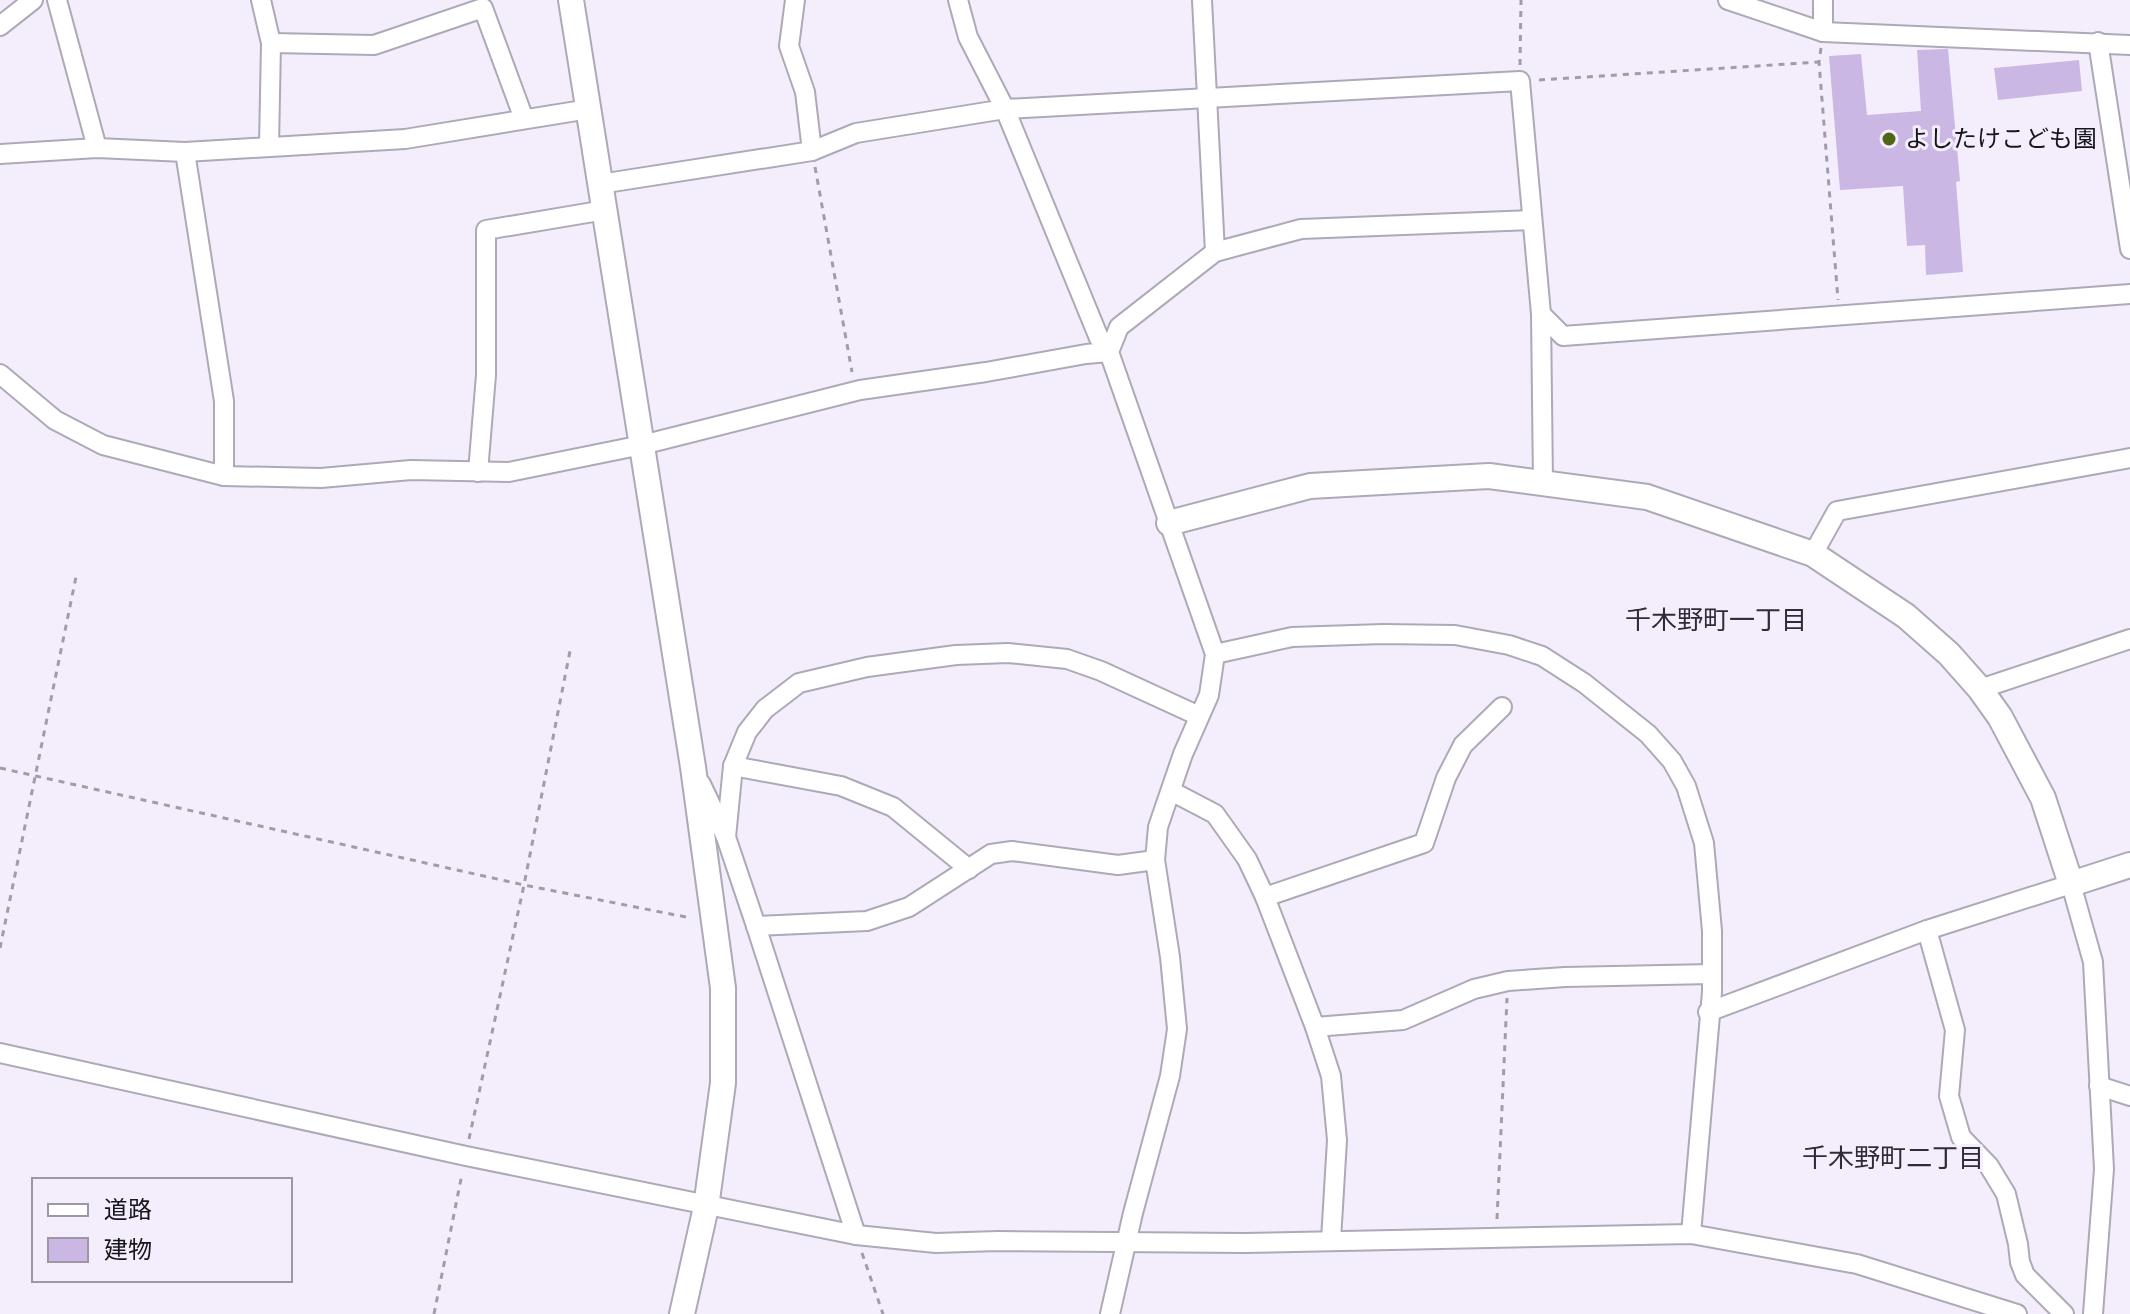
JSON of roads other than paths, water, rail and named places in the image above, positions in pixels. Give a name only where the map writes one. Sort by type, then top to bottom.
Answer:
[{"type":"street","points":[[0,26],[33,0]]},
{"type":"street","points":[[57,0],[97,148]]},
{"type":"street","points":[[261,0],[271,43],[269,146]]},
{"type":"street","points":[[571,0],[693,767],[723,988],[723,1083],[706,1207],[682,1314]]},
{"type":"street","points":[[795,0],[789,46],[805,92],[812,151]]},
{"type":"street","points":[[958,0],[968,37],[1005,109],[1099,338],[1109,352],[1215,654],[1209,695],[1158,827],[1155,860],[1177,1029],[1170,1076],[1110,1314]]},
{"type":"street","points":[[1202,0],[1215,252]]},
{"type":"street","points":[[1728,0],[1823,32],[2130,45]]},
{"type":"street","points":[[1823,0],[1823,32]]},
{"type":"street","points":[[271,43],[374,45],[483,8],[524,119]]},
{"type":"street","points":[[2098,42],[2130,249]]},
{"type":"street","points":[[600,184],[812,151],[856,133],[1005,109],[1520,81],[1541,314],[1543,483]]},
{"type":"street","points":[[0,154],[97,148],[185,152],[405,139],[589,109]]},
{"type":"street","points":[[185,152],[224,401],[224,476]]},
{"type":"street","points":[[478,472],[486,375],[486,230],[605,210]]},
{"type":"street","points":[[1109,352],[1119,327],[1215,252],[1301,229],[1532,220]]},
{"type":"street","points":[[1541,314],[1563,336],[2130,294]]},
{"type":"street","points":[[0,374],[55,420],[103,445],[224,476],[321,478],[411,470],[509,472],[642,445],[855,391],[1109,352]]},
{"type":"street","points":[[1813,554],[1837,511],[2130,458]]},
{"type":"street","points":[[1169,523],[1310,486],[1489,476],[1647,497],[1813,554],[1906,616],[1949,654],[2000,717],[2043,798],[2093,962],[2104,1169],[2093,1314]]},
{"type":"street","points":[[1215,654],[1292,637],[1383,634],[1455,635],[1509,645],[1542,656],[1584,683],[1648,734],[1672,761],[1686,786],[1704,843],[1710,887],[1712,974],[1691,1234]]},
{"type":"street","points":[[1980,689],[2130,639]]},
{"type":"street","points":[[726,837],[733,766],[747,732],[765,709],[799,683],[867,667],[956,655],[1008,653],[1067,659],[1101,671],[1199,716]]},
{"type":"street","points":[[1265,897],[1424,843],[1446,778],[1463,745],[1502,707]]},
{"type":"street","points":[[733,766],[841,786],[893,807],[969,869]]},
{"type":"street","points":[[693,767],[726,837],[856,1235]]},
{"type":"street","points":[[1171,791],[1215,814],[1247,859],[1265,897],[1315,1027],[1331,1076],[1337,1140],[1331,1240]]},
{"type":"street","points":[[756,926],[867,921],[909,907],[991,854],[1012,851],[1118,865],[1155,860]]},
{"type":"street","points":[[1708,1012],[1927,930],[2130,865]]},
{"type":"street","points":[[1927,930],[1955,1030],[1949,1096],[1961,1137],[1989,1166],[2006,1194],[2025,1275],[2064,1314]]},
{"type":"street","points":[[1315,1027],[1403,1020],[1474,989],[1508,981],[1712,974]]},
{"type":"street","points":[[0,1053],[466,1156],[856,1235],[936,1243],[1244,1243],[1691,1234],[1857,1264],[2017,1314]]},
{"type":"street","points":[[2099,1086],[2130,1096]]},
{"type":"place","name":"よしたけこども園","points":[[1889,139]]},
{"type":"district","name":"千木野町一丁目","points":[[1716,620]]},
{"type":"district","name":"千木野町二丁目","points":[[1893,1158]]}]
